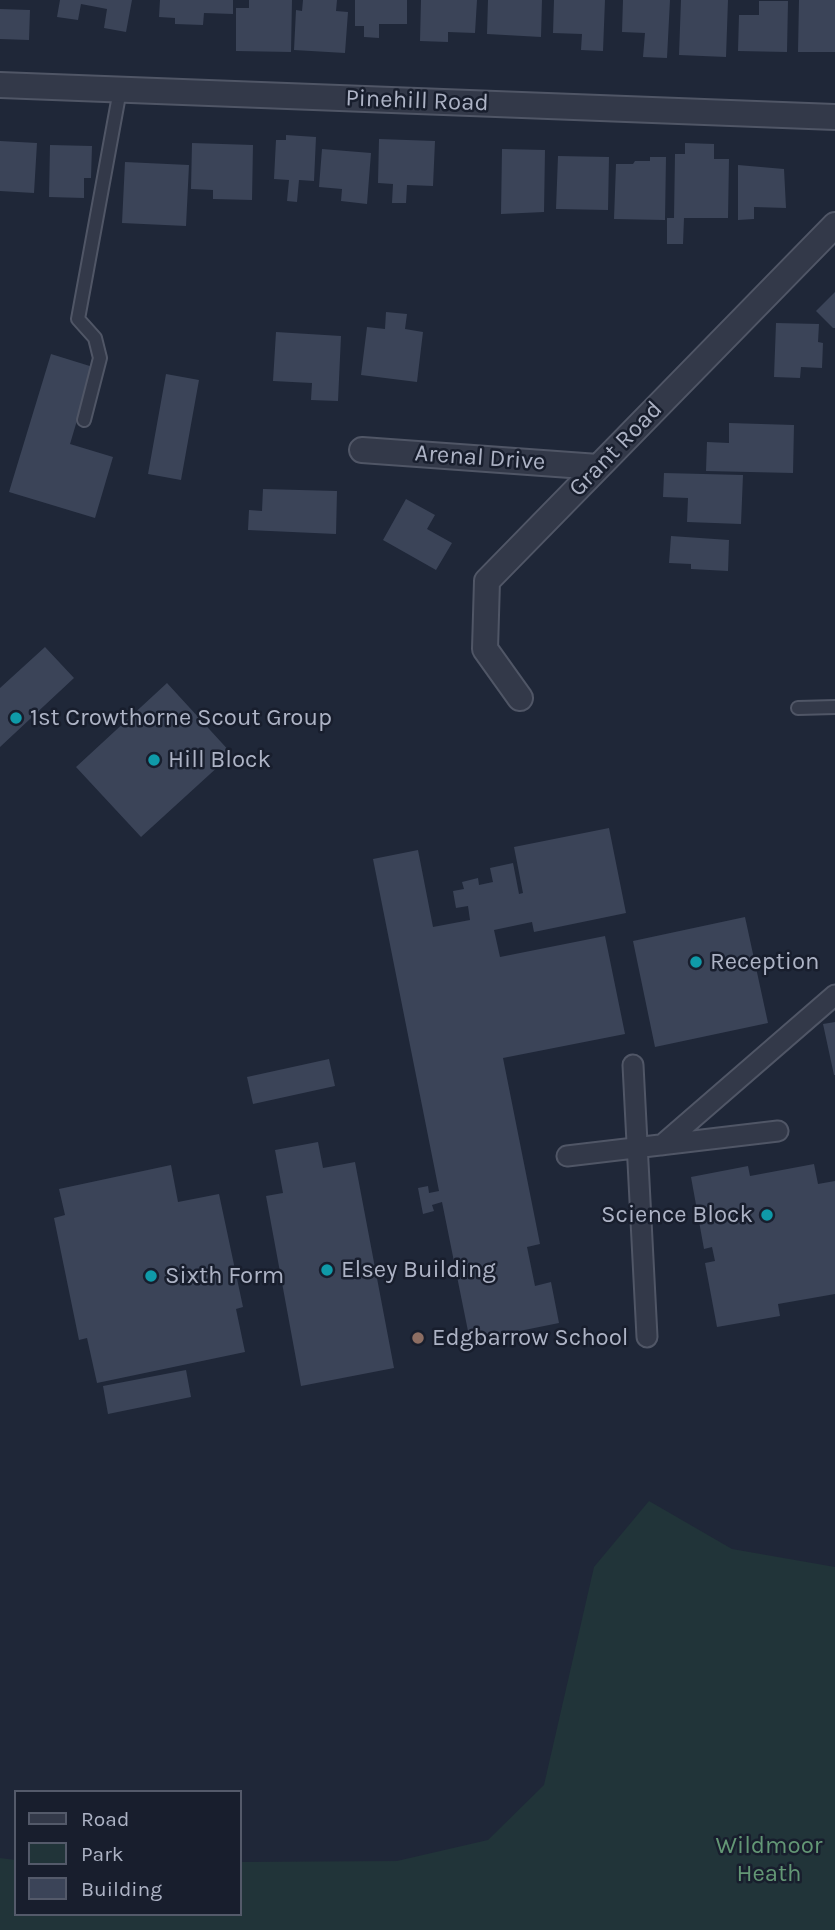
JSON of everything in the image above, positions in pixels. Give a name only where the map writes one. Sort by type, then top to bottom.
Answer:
[{"type":"street","name":"Pinehill Road","points":[[0,85],[835,117]]},
{"type":"street","name":"Grant Road","points":[[520,698],[485,649],[487,581],[835,225]]},
{"type":"street","name":"Arenal Drive","points":[[362,450],[598,467]]},
{"type":"street","points":[[662,1144],[835,995]]},
{"type":"street","points":[[633,1065],[647,1337]]},
{"type":"street","points":[[567,1156],[778,1131]]},
{"type":"lane","points":[[84,420],[100,358],[94,338],[78,319],[120,90]]},
{"type":"lane","points":[[798,708],[835,707]]},
{"type":"green space","name":"Wildmoor Heath","points":[[649,1501],[732,1549],[835,1567],[835,1930],[0,1930],[0,1858],[14,1860],[14,1916],[242,1916],[242,1862],[397,1861],[488,1840],[544,1785],[594,1567]]},
{"type":"building","points":[[60,0],[132,0],[126,32],[104,28],[107,9],[81,4],[78,20],[57,17]]},
{"type":"building","points":[[160,0],[233,0],[233,14],[204,13],[203,25],[175,24],[175,18],[159,17]]},
{"type":"building","points":[[249,0],[292,0],[291,52],[236,51],[236,8],[249,8]]},
{"type":"building","points":[[303,0],[337,0],[336,11],[348,12],[345,53],[294,50],[296,10],[302,11]]},
{"type":"building","points":[[355,0],[407,0],[407,24],[379,24],[379,38],[364,37],[364,26],[355,26]]},
{"type":"building","points":[[421,0],[477,0],[475,33],[448,32],[448,42],[420,41]]},
{"type":"building","points":[[488,0],[542,0],[541,37],[487,34]]},
{"type":"building","points":[[554,0],[605,0],[603,51],[581,50],[582,34],[553,33]]},
{"type":"building","points":[[623,0],[670,0],[667,58],[643,57],[645,33],[622,32]]},
{"type":"building","points":[[681,0],[728,0],[726,57],[679,55]]},
{"type":"building","points":[[799,0],[835,0],[835,52],[798,52]]},
{"type":"building","points":[[759,1],[788,1],[787,52],[738,51],[739,15],[759,15]]},
{"type":"building","points":[[0,9],[30,10],[29,40],[0,39]]},
{"type":"building","points":[[286,135],[316,137],[314,181],[299,180],[297,202],[287,201],[289,180],[274,179],[276,140],[286,140]]},
{"type":"building","points":[[379,139],[435,141],[433,186],[407,185],[406,203],[392,203],[393,184],[378,183]]},
{"type":"building","points":[[0,141],[37,143],[34,193],[0,191]]},
{"type":"building","points":[[192,143],[253,145],[252,200],[213,199],[213,190],[191,189]]},
{"type":"building","points":[[685,143],[714,144],[714,159],[729,159],[728,218],[684,218],[683,244],[667,244],[667,218],[674,218],[675,154],[685,154]]},
{"type":"building","points":[[50,145],[92,146],[91,178],[84,178],[84,198],[49,197]]},
{"type":"building","points":[[322,149],[371,153],[367,204],[341,201],[342,189],[319,187]]},
{"type":"building","points":[[502,149],[545,150],[544,212],[501,214]]},
{"type":"building","points":[[558,156],[609,157],[608,210],[556,209]]},
{"type":"building","points":[[650,157],[666,157],[665,220],[614,219],[616,164],[650,161]]},
{"type":"building","points":[[125,162],[189,165],[186,226],[122,223]]},
{"type":"building","points":[[738,165],[784,169],[786,208],[754,207],[754,219],[738,220]]},
{"type":"building","points":[[835,292],[835,328],[833,328],[816,311]]},
{"type":"building","points":[[386,312],[407,314],[405,329],[423,332],[417,382],[361,375],[367,327],[385,329]]},
{"type":"building","points":[[776,323],[819,324],[818,342],[823,343],[822,368],[801,367],[800,378],[774,377]]},
{"type":"building","points":[[276,332],[341,336],[338,401],[311,400],[312,383],[273,381]]},
{"type":"building","points":[[51,354],[93,367],[70,444],[113,457],[95,518],[9,492]]},
{"type":"building","points":[[166,374],[199,380],[181,480],[148,474]]},
{"type":"building","points":[[729,423],[794,425],[793,473],[706,471],[707,442],[729,443]]},
{"type":"building","points":[[664,473],[743,475],[741,524],[687,522],[688,498],[663,497]]},
{"type":"building","points":[[263,489],[337,491],[336,534],[248,530],[249,510],[262,511]]},
{"type":"building","points":[[406,499],[435,515],[427,529],[452,543],[436,570],[383,540]]},
{"type":"building","points":[[671,536],[729,540],[728,571],[691,569],[691,564],[669,563]]},
{"type":"building","name":"1st Crowthorne Scout Group","points":[[45,647],[74,678],[0,747],[0,688]]},
{"type":"building","name":"Hill Block","points":[[167,683],[232,754],[141,837],[76,767]]},
{"type":"building","points":[[609,828],[626,913],[534,932],[532,922],[494,930],[500,957],[605,936],[625,1034],[503,1058],[540,1244],[527,1247],[535,1286],[551,1282],[559,1323],[470,1341],[442,1202],[432,1205],[434,1211],[423,1214],[418,1188],[428,1186],[429,1193],[439,1191],[373,859],[418,850],[433,927],[470,920],[468,906],[456,908],[453,891],[464,889],[462,882],[478,878],[479,885],[493,882],[490,868],[513,863],[519,894],[523,893],[514,847]]},
{"type":"building","name":"Reception","points":[[745,917],[768,1023],[655,1047],[633,941]]},
{"type":"building","points":[[835,1022],[835,1075],[834,1075],[823,1024]]},
{"type":"building","points":[[329,1059],[335,1086],[253,1104],[247,1077]]},
{"type":"building","name":"Elsey Building","points":[[318,1142],[323,1168],[355,1162],[394,1368],[301,1386],[266,1196],[283,1193],[275,1150]]},
{"type":"building","name":"Science Block","points":[[814,1164],[818,1184],[835,1181],[835,1294],[778,1304],[780,1316],[717,1327],[705,1263],[715,1261],[712,1247],[704,1249],[691,1177],[748,1166],[750,1176]]},
{"type":"building","name":"Sixth Form","points":[[171,1165],[178,1202],[219,1194],[243,1307],[236,1309],[245,1352],[97,1383],[87,1338],[79,1340],[54,1218],[65,1215],[59,1189]]},
{"type":"building","points":[[186,1370],[191,1397],[108,1414],[103,1386]]},
{"type":"place","name":"1st Crowthorne Scout Group","points":[[16,718]]},
{"type":"place","name":"Hill Block","points":[[154,760]]},
{"type":"place","name":"Reception","points":[[696,962]]},
{"type":"place","name":"Science Block","points":[[767,1215]]},
{"type":"place","name":"Elsey Building","points":[[327,1270]]},
{"type":"place","name":"Sixth Form","points":[[151,1276]]},
{"type":"place","name":"Edgbarrow School","points":[[418,1338]]}]
